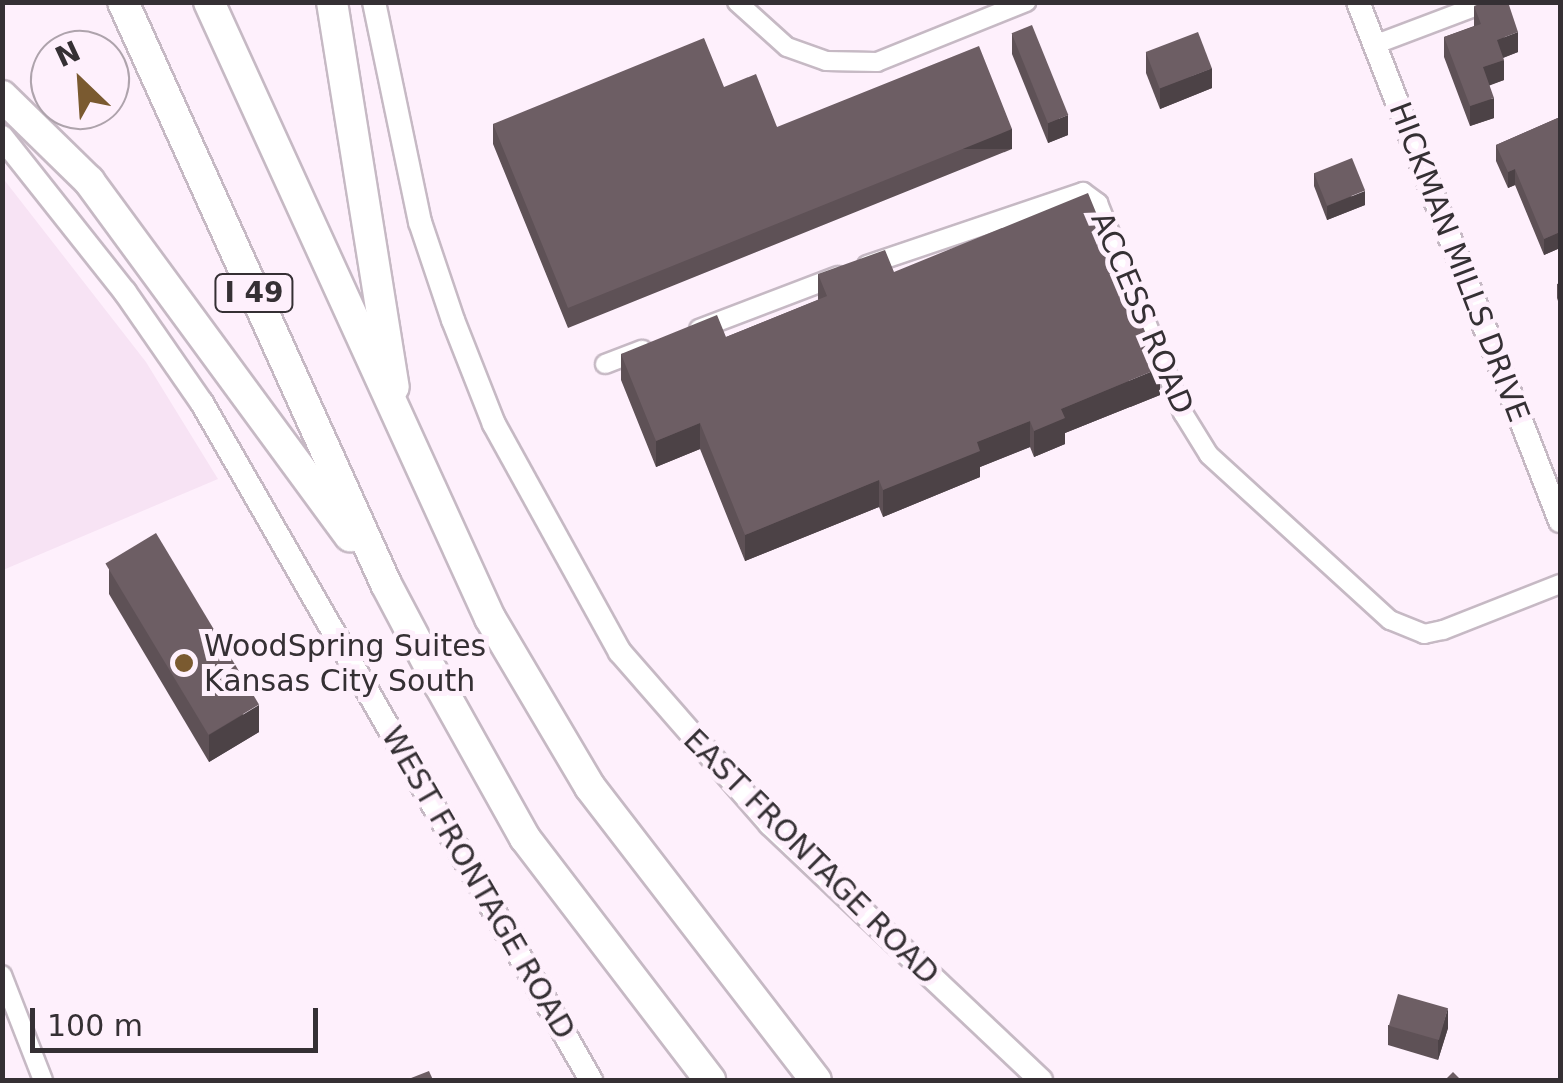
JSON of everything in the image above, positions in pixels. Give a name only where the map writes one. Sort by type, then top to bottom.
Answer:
[{"type":"highway","name":"I 49","points":[[123,2],[386,584],[525,838],[616,965],[710,1080]]},
{"type":"highway","name":"I 49","points":[[208,2],[403,439],[490,618],[590,787],[816,1080]]},
{"type":"highway","points":[[332,2],[366,237],[403,439]]},
{"type":"highway","points":[[2,96],[89,181],[386,584]]},
{"type":"street","name":"EAST FRONTAGE ROAD","points":[[374,2],[415,203],[452,320],[494,424],[620,652],[770,824],[1041,1080]]},
{"type":"street","points":[[737,2],[787,47],[826,61],[877,62],[1026,2]]},
{"type":"street","name":"HICKMAN MILLS DRIVE","points":[[1358,2],[1560,522]]},
{"type":"street","points":[[1374,44],[1488,2]]},
{"type":"street","name":"WEST FRONTAGE ROAD","points":[[2,137],[125,292],[202,403],[591,1080]]},
{"type":"street","name":"ACCESS ROAD","points":[[678,336],[1082,192],[1098,203],[1184,412],[1208,455],[1390,620],[1424,634],[1560,584]]},
{"type":"street","points":[[605,364],[660,343]]},
{"type":"street","points":[[2,976],[44,1080]]},
{"type":"shaded area","points":[[2,177],[146,362],[218,479],[3,570]]},
{"type":"building","points":[[1508,2],[1518,32],[1497,40],[1504,60],[1483,67],[1494,98],[1470,106],[1444,37],[1481,24],[1474,6]]},
{"type":"building","points":[[1032,25],[1068,115],[1048,123],[1012,33]]},
{"type":"building","points":[[1198,32],[1212,68],[1160,88],[1146,52]]},
{"type":"building","points":[[704,38],[724,87],[756,74],[777,127],[979,46],[1012,129],[568,308],[493,124]]},
{"type":"building","points":[[1560,117],[1560,232],[1544,239],[1515,169],[1508,172],[1496,145]]},
{"type":"building","points":[[1352,158],[1365,190],[1327,206],[1314,173]]},
{"type":"building","points":[[1088,193],[1160,368],[1061,409],[1065,418],[1034,431],[1030,421],[977,442],[980,451],[883,490],[879,480],[745,535],[700,423],[656,441],[621,354],[717,315],[726,337],[827,296],[818,274],[885,250],[894,272]]},
{"type":"building","name":"WoodSpring Suites Kansas City South","points":[[156,533],[259,704],[208,735],[105,563]]},
{"type":"building","points":[[1398,994],[1448,1008],[1439,1040],[1389,1026]]},
{"type":"building","points":[[429,1071],[433,1080],[406,1080]]},
{"type":"building","points":[[1453,1072],[1461,1080],[1445,1080]]},
{"type":"place","name":"WoodSpring Suites Kansas City South","points":[[184,663]]}]
